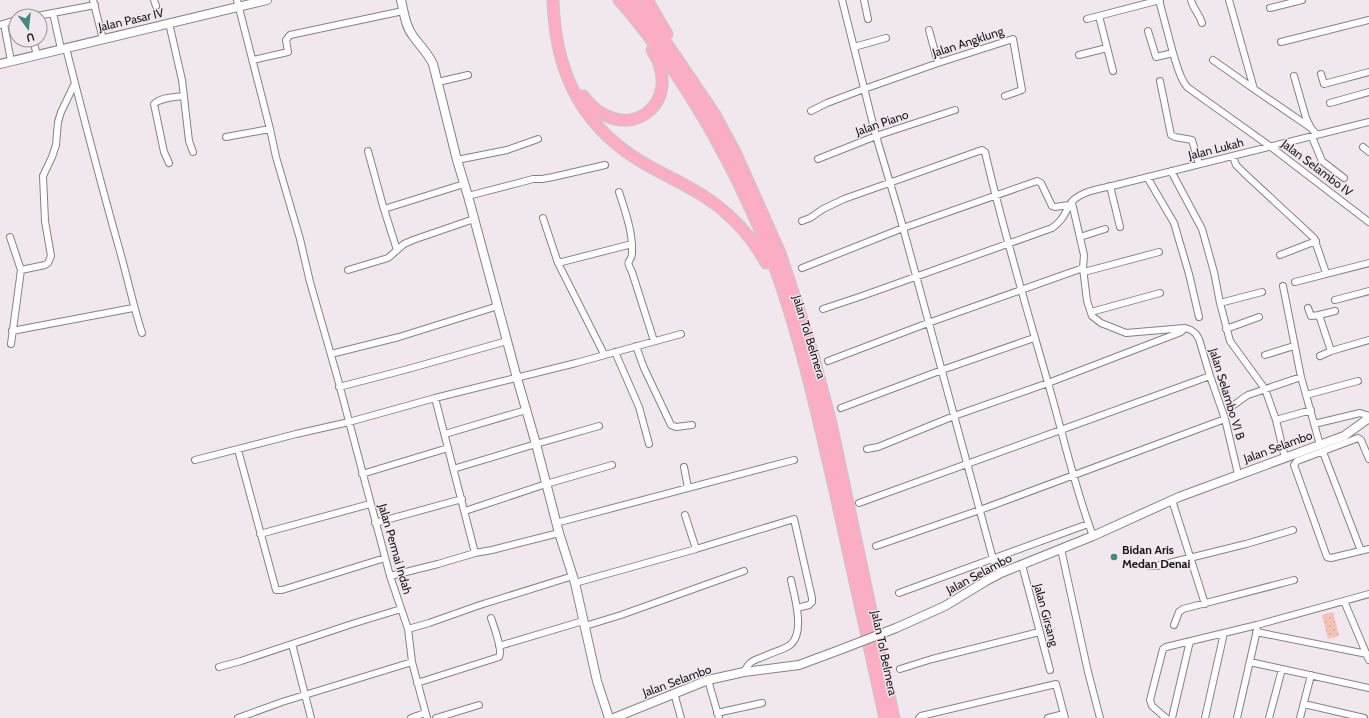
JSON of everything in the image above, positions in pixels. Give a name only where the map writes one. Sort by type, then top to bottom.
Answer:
[{"type":"highway","points":[[553,0],[555,28],[562,64],[572,88],[590,116],[611,139],[634,157],[708,198],[738,223],[759,249],[787,307]]},
{"type":"highway","points":[[558,0],[559,23],[563,47],[575,81],[589,104],[598,112],[616,120],[624,121],[633,120],[644,115],[657,103],[661,93],[663,81],[656,56],[624,1]]},
{"type":"highway","points":[[647,0],[691,72],[704,98]]},
{"type":"highway","name":"Jalan Tol Belmera","points":[[624,1],[656,45],[702,116],[749,206],[771,257],[803,357],[819,419],[884,718]]},
{"type":"highway","name":"Jalan Tol Belmera","points":[[624,1],[667,44],[715,115],[732,146],[780,253],[802,319],[830,422],[894,718]]},
{"type":"street","name":"Jalan Pasar IV","points":[[0,64],[169,24],[237,4],[268,0]]},
{"type":"street","points":[[401,0],[403,11],[412,36],[430,56],[438,82],[457,160],[536,444],[559,533],[574,579],[597,681],[609,718]]},
{"type":"street","points":[[842,0],[876,136],[903,228],[993,558],[1002,573]]},
{"type":"street","points":[[864,0],[868,19]]},
{"type":"street","points":[[1087,19],[1160,0]]},
{"type":"street","name":"Jalan Selambo IV","points":[[1160,0],[1182,81],[1369,222]]},
{"type":"street","points":[[1191,0],[1193,7],[1200,14],[1202,23]]},
{"type":"street","points":[[1229,0],[1254,89]]},
{"type":"street","points":[[1270,8],[1302,0]]},
{"type":"street","points":[[48,14],[94,2],[103,39]]},
{"type":"street","name":"Jalan Permai Indah","points":[[237,4],[276,157],[340,386],[375,523],[390,576],[408,629],[412,662],[426,715]]},
{"type":"street","points":[[252,60],[288,52],[286,40],[290,35],[403,11]]},
{"type":"street","points":[[53,13],[75,83],[107,208],[128,282],[133,308],[142,333]]},
{"type":"street","points":[[1099,16],[1113,71]]},
{"type":"street","points":[[1281,42],[1369,20]]},
{"type":"street","points":[[169,24],[182,80],[189,141],[193,152]]},
{"type":"street","points":[[2,25],[11,61]]},
{"type":"street","points":[[929,30],[938,63]]},
{"type":"street","points":[[1148,32],[1156,57],[1174,53]]},
{"type":"street","points":[[854,47],[886,38]]},
{"type":"street","name":"Jalan Angklung","points":[[811,111],[827,103],[864,89],[1013,39],[1022,90],[1005,96]]},
{"type":"street","points":[[35,48],[37,55]]},
{"type":"street","points":[[1079,55],[1107,48]]},
{"type":"street","points":[[1213,60],[1311,128]]},
{"type":"street","points":[[1321,74],[1324,84],[1369,72]]},
{"type":"street","points":[[438,82],[468,75]]},
{"type":"street","points":[[1294,76],[1306,118],[1314,136],[1322,161],[1344,178]]},
{"type":"street","points":[[1160,81],[1171,135],[1192,140],[1199,164]]},
{"type":"street","points":[[21,270],[45,265],[50,260],[51,256],[45,221],[43,176],[56,145],[58,122],[61,112],[75,83]]},
{"type":"street","points":[[1330,103],[1369,92]]},
{"type":"street","points":[[169,163],[164,152],[154,104],[164,99],[184,96]]},
{"type":"street","name":"Jalan Piano","points":[[818,159],[876,136],[955,110]]},
{"type":"street","name":"Jalan Lukah","points":[[1070,204],[1079,196],[1110,186],[1369,122]]},
{"type":"street","points":[[226,137],[270,129]]},
{"type":"street","points":[[457,160],[507,150],[538,139]]},
{"type":"street","points":[[1363,147],[1369,152]]},
{"type":"street","points":[[802,221],[810,218],[836,202],[982,150],[985,152],[995,195],[1034,338],[1088,524],[1093,536]]},
{"type":"street","points":[[368,151],[397,250]]},
{"type":"street","points":[[1234,156],[1236,165],[1244,174],[1316,241],[1326,273]]},
{"type":"street","points":[[468,196],[522,182],[553,178],[605,165]]},
{"type":"street","points":[[1171,171],[1202,229],[1214,272],[1230,341],[1265,389],[1276,420],[1285,458]]},
{"type":"street","points":[[1148,177],[1174,223],[1189,274],[1199,317]]},
{"type":"street","points":[[802,268],[903,228],[1034,182],[1039,181],[1042,183],[1052,206],[1055,207],[1070,204]]},
{"type":"street","points":[[384,209],[464,184]]},
{"type":"street","points":[[1110,186],[1120,227]]},
{"type":"street","points":[[619,192],[630,231],[632,244],[632,255],[628,261],[628,265],[632,272],[654,341]]},
{"type":"street","points":[[1070,204],[1084,255],[1083,270],[1087,302],[1092,316],[1101,323],[1126,333],[1185,328]]},
{"type":"street","points":[[823,308],[862,296],[1052,228],[1065,215],[1070,204]]},
{"type":"street","points":[[543,218],[558,263],[604,354]]},
{"type":"street","points":[[348,270],[388,258],[397,250],[413,240],[474,219]]},
{"type":"street","points":[[1080,237],[1105,229]]},
{"type":"street","points":[[10,237],[21,270],[11,344]]},
{"type":"street","points":[[1280,255],[1316,241]]},
{"type":"street","points":[[558,263],[632,244]]},
{"type":"street","points":[[828,361],[928,323],[1022,290],[1083,270],[1159,252]]},
{"type":"street","points":[[1295,282],[1369,263]]},
{"type":"street","points":[[1283,286],[1294,346],[1314,424],[1318,436],[1327,439],[1324,446],[1361,551]]},
{"type":"street","points":[[1335,300],[1369,291]]},
{"type":"street","points":[[1220,303],[1262,292]]},
{"type":"street","points":[[1091,312],[1160,293]]},
{"type":"street","points":[[331,354],[399,336],[498,306]]},
{"type":"street","points":[[12,331],[133,308]]},
{"type":"street","points":[[1308,308],[1311,316],[1335,310]]},
{"type":"street","points":[[1319,315],[1331,351]]},
{"type":"street","points":[[1226,329],[1260,317]]},
{"type":"street","points":[[867,449],[878,447],[954,416],[1048,383],[1181,332],[1185,328]]},
{"type":"street","name":"Jalan Selambo VI B","points":[[1185,328],[1196,334],[1199,340],[1225,420],[1238,474]]},
{"type":"street","points":[[195,460],[349,422],[434,398],[588,360],[604,354],[681,334]]},
{"type":"street","points":[[841,408],[942,370],[1034,338]]},
{"type":"street","points":[[1320,356],[1331,351],[1369,340]]},
{"type":"street","points":[[340,386],[408,369],[507,341]]},
{"type":"street","points":[[636,346],[644,368],[671,425],[676,427],[692,425]]},
{"type":"street","points":[[1264,355],[1294,346]]},
{"type":"street","points":[[615,352],[638,407],[649,444]]},
{"type":"street","points":[[859,503],[1210,376]]},
{"type":"street","points":[[1232,406],[1237,404],[1242,398],[1301,377]]},
{"type":"street","points":[[1306,395],[1358,381]]},
{"type":"street","points":[[434,398],[445,434],[475,553]]},
{"type":"street","points":[[445,434],[526,410]]},
{"type":"street","points":[[1276,420],[1311,410]]},
{"type":"street","points":[[1314,424],[1360,413],[1369,417]]},
{"type":"street","name":"Jalan Selambo","points":[[614,718],[708,680],[744,672],[799,665],[896,628],[945,606],[1002,573],[1093,536],[1172,500],[1238,474],[1324,446],[1344,436],[1369,417]]},
{"type":"street","points":[[876,546],[980,510],[1225,420]]},
{"type":"street","points":[[453,469],[600,426]]},
{"type":"street","points":[[1369,459],[1361,440],[1358,438],[1324,446],[1297,461],[1294,465],[1326,555],[1331,558],[1369,549]]},
{"type":"street","points":[[362,474],[448,448]]},
{"type":"street","points":[[238,450],[275,588],[278,591],[385,558]]},
{"type":"street","points":[[556,522],[794,460]]},
{"type":"street","points":[[465,510],[612,465]]},
{"type":"street","points":[[684,467],[688,488]]},
{"type":"street","points":[[375,523],[462,499]]},
{"type":"street","points":[[1172,500],[1205,604]]},
{"type":"street","points":[[260,534],[370,504]]},
{"type":"street","points":[[685,515],[696,549]]},
{"type":"street","points":[[408,629],[480,605],[574,579],[696,549],[794,518],[812,598],[812,602],[809,605],[797,608]]},
{"type":"street","points":[[899,593],[1088,524]]},
{"type":"street","points":[[1150,566],[1157,566],[1191,558],[1293,530]]},
{"type":"street","points":[[390,576],[475,553],[559,533]]},
{"type":"street","points":[[1061,549],[1088,672],[1100,718]]},
{"type":"street","name":"Jalan Girsang","points":[[1022,565],[1050,670]]},
{"type":"street","points":[[499,646],[584,623],[621,615],[744,571]]},
{"type":"street","points":[[744,672],[750,662],[790,645],[796,639],[798,629],[797,608],[791,580]]},
{"type":"street","points":[[1174,624],[1180,610],[1294,580]]},
{"type":"street","points":[[1166,718],[1152,706],[1150,700],[1164,649],[1166,647],[1258,625],[1369,594]]},
{"type":"street","points":[[1344,601],[1368,657]]},
{"type":"street","points":[[219,667],[401,609]]},
{"type":"street","points":[[417,683],[499,657],[499,646],[491,618]]},
{"type":"street","points":[[1237,718],[1258,625]]},
{"type":"street","points":[[900,669],[932,659],[1039,632]]},
{"type":"street","points":[[1256,632],[1368,657]]},
{"type":"street","points":[[1205,718],[1224,633]]},
{"type":"street","points":[[1172,718],[1190,641]]},
{"type":"street","points":[[292,644],[310,718]]},
{"type":"street","points":[[238,718],[412,662]]},
{"type":"street","points":[[1250,662],[1369,688]]},
{"type":"street","points":[[1269,718],[1282,669]]},
{"type":"street","points":[[1300,718],[1312,675]]},
{"type":"street","points":[[708,680],[718,716],[762,703]]},
{"type":"street","points":[[919,718],[921,716],[1056,684],[1065,716],[1048,718]]},
{"type":"street","points":[[674,693],[682,718]]},
{"type":"street","points":[[1304,704],[1364,718]]},
{"type":"street","points":[[436,718],[479,705]]},
{"type":"street","points":[[411,718],[426,715]]},
{"type":"shaded area","points":[[1333,612],[1339,636],[1328,639],[1322,615]]},
{"type":"place","name":"Bidan Aris Medan Denai","points":[[1114,557]]}]
